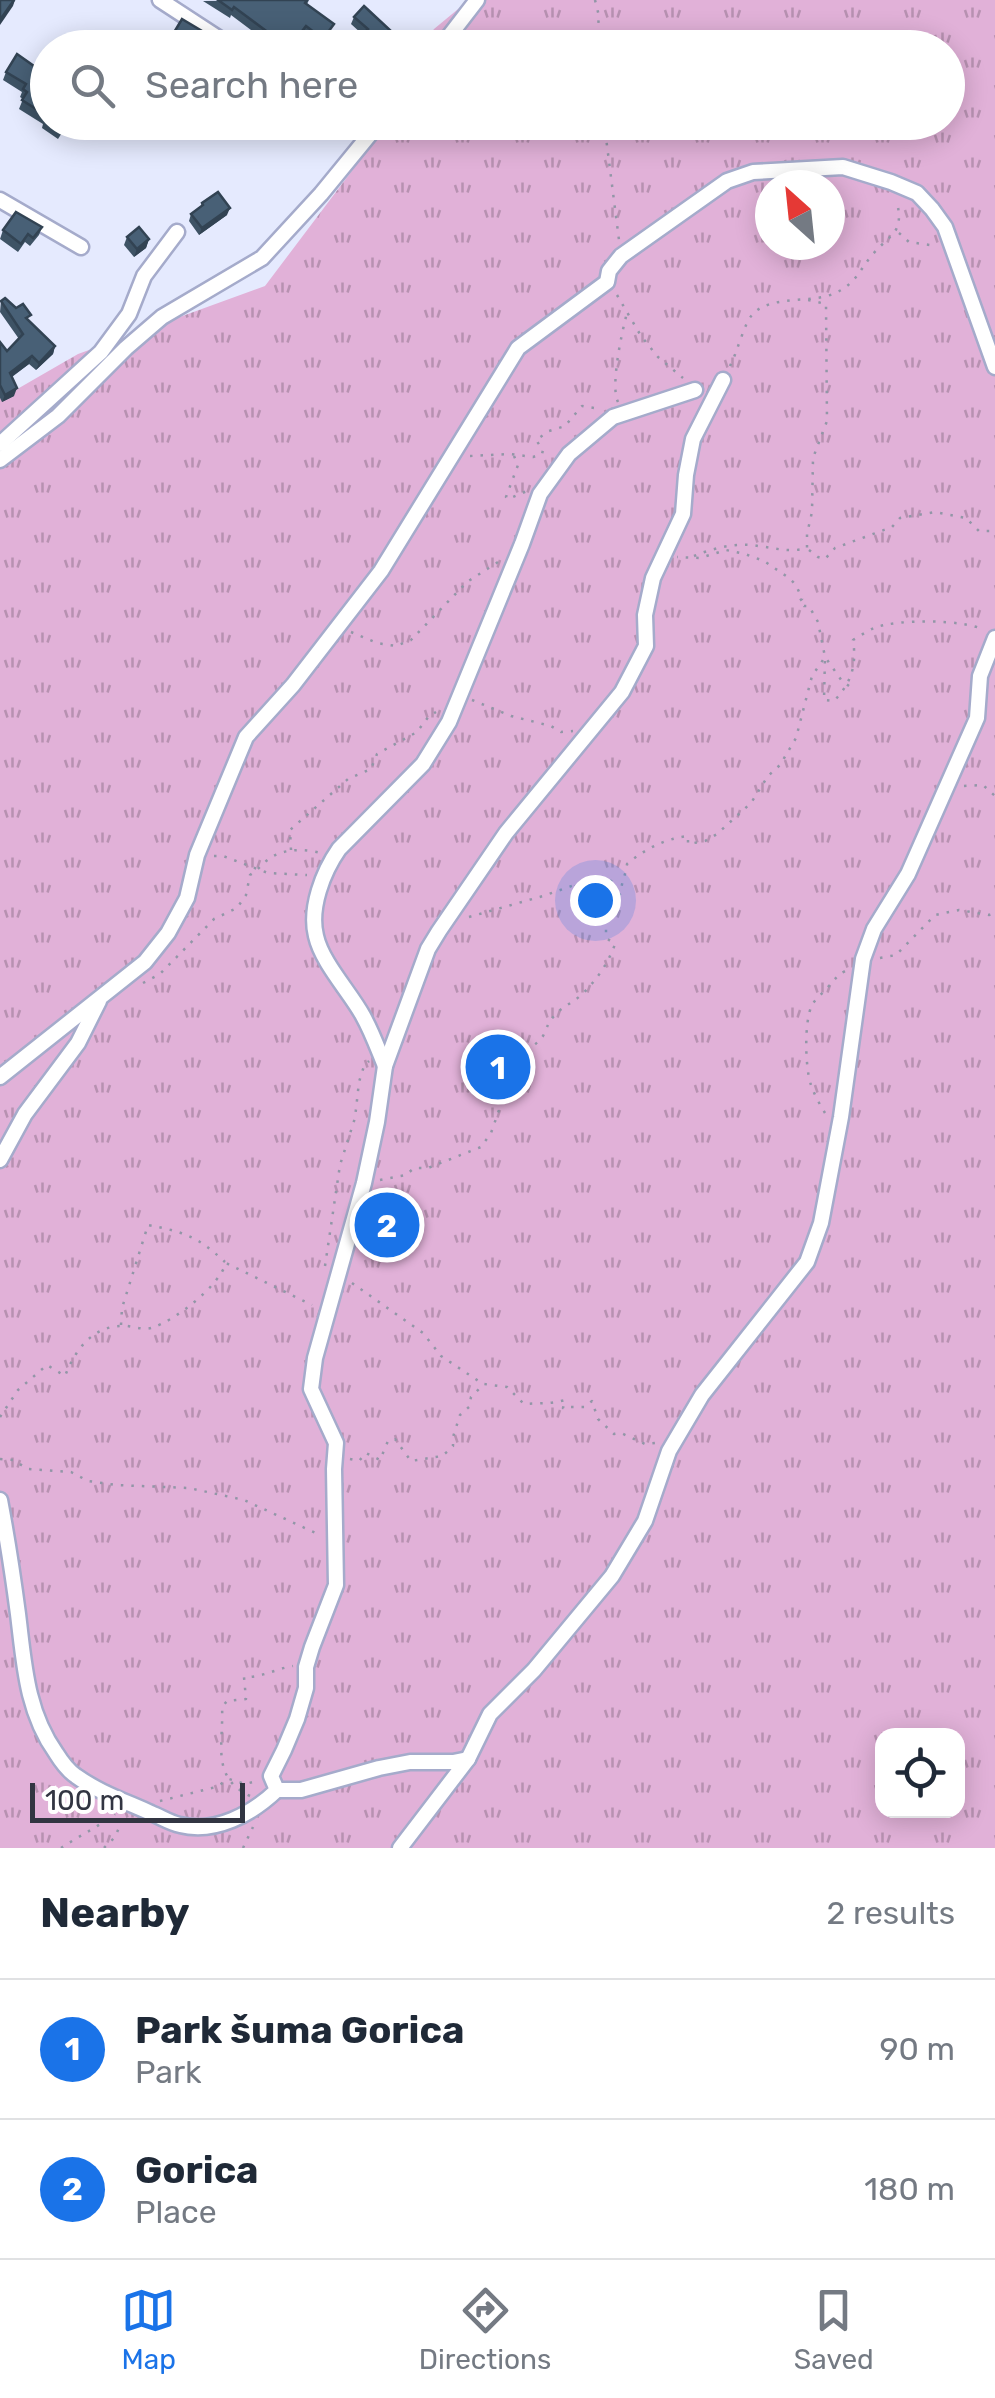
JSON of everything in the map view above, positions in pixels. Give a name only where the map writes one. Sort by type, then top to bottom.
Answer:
[{"type":"street","points":[[160,0],[206,30]]},
{"type":"street","points":[[454,30],[477,0]]},
{"type":"street","points":[[0,460],[58,416],[162,318],[262,258],[365,140]]},
{"type":"street","points":[[0,1077],[145,962],[168,933],[187,898],[197,855],[246,737],[293,685],[381,571],[518,348],[607,282],[609,271],[621,256],[698,200],[728,181],[754,172],[844,166],[917,194],[945,227],[995,367]]},
{"type":"street","points":[[0,200],[81,247]]},
{"type":"street","points":[[0,444],[101,352],[129,314],[144,276],[177,232]]},
{"type":"street","points":[[0,1500],[31,1702],[46,1740],[65,1766],[76,1776],[180,1826],[199,1828],[238,1819],[264,1802],[297,1719],[306,1688],[307,1665],[336,1584],[336,1444],[311,1389],[328,1312],[331,1273],[364,1183],[378,1122],[382,1061],[428,949],[447,918],[506,834],[622,692],[646,646],[645,615],[654,578],[683,514],[693,439],[723,380]]},
{"type":"street","points":[[382,1061],[364,1018],[316,936],[316,902],[331,860],[422,764],[449,722],[540,494],[569,454],[619,414],[695,390]]},
{"type":"street","points":[[400,1848],[468,1760],[490,1714],[534,1670],[612,1576],[645,1522],[670,1451],[702,1395],[808,1262],[821,1224],[841,1117],[864,959],[874,930],[908,874],[977,718],[980,676],[994,636]]},
{"type":"street","points":[[0,1160],[25,1114],[78,1043],[102,996]]},
{"type":"street","points":[[274,1783],[302,1790],[410,1762],[468,1760]]},
{"type":"path","points":[[594,0],[599,16],[598,30]]},
{"type":"path","points":[[606,140],[621,256]]},
{"type":"path","points":[[890,182],[898,206],[898,231],[909,242],[943,247],[956,254]]},
{"type":"path","points":[[723,380],[752,314],[772,304],[832,295],[854,282],[872,255],[898,231]]},
{"type":"path","points":[[607,282],[640,336],[695,390]]},
{"type":"path","points":[[801,299],[826,304],[826,421],[812,458],[807,548]]},
{"type":"path","points":[[619,414],[613,392],[627,310]]},
{"type":"path","points":[[451,456],[533,457],[543,450],[536,440],[564,426],[582,406],[619,414]]},
{"type":"path","points":[[514,454],[518,466],[508,499],[543,481],[548,484]]},
{"type":"path","points":[[690,558],[722,548],[756,545],[783,551],[807,548],[825,559],[835,548],[892,527],[900,518],[935,512],[966,518],[979,531],[995,532]]},
{"type":"path","points":[[664,556],[700,558],[732,550],[764,561],[789,578],[802,599],[799,602],[809,606],[818,622],[825,657],[824,700],[834,701],[849,686],[854,668],[853,640],[876,626],[952,622],[976,625],[994,636]]},
{"type":"path","points":[[334,630],[396,646],[411,640],[467,582],[501,560]]},
{"type":"path","points":[[825,657],[849,686]]},
{"type":"path","points":[[364,1183],[406,1175],[414,1168],[428,1168],[481,1147],[491,1133],[506,1093],[505,1076],[520,1061],[518,1056],[542,1039],[546,1025],[579,996],[610,960],[615,944],[606,938],[606,909],[621,892],[627,864],[644,850],[678,837],[688,836],[688,844],[705,841],[751,802],[796,738],[812,676],[825,657]]},
{"type":"path","points":[[948,780],[964,786],[983,785],[995,796]]},
{"type":"path","points":[[118,983],[138,986],[160,974],[214,919],[236,908],[246,895],[250,875],[268,859],[302,849],[324,854],[331,860]]},
{"type":"path","points":[[197,855],[223,856],[268,873],[312,875]]},
{"type":"path","points":[[447,918],[474,916],[586,880],[599,878],[621,884]]},
{"type":"path","points":[[382,1061],[375,1056],[364,1066],[359,1082],[355,1118],[337,1181],[331,1273],[423,1333],[441,1356],[484,1384],[508,1386],[524,1404],[549,1405],[565,1400],[563,1408],[567,1409],[585,1407],[592,1401],[598,1419],[614,1434],[622,1433],[645,1444],[653,1442],[670,1451]]},
{"type":"path","points":[[121,1326],[122,1308],[148,1225],[202,1240],[226,1262],[328,1312]]},
{"type":"path","points":[[0,1417],[18,1390],[47,1364],[65,1376],[86,1339],[98,1332],[121,1326],[148,1330],[195,1304],[223,1274],[226,1262]]},
{"type":"path","points":[[334,1467],[349,1459],[359,1461],[366,1453],[380,1460],[388,1441],[396,1440],[411,1461],[442,1456],[453,1446],[460,1415],[484,1384]]},
{"type":"path","points":[[0,1459],[13,1460],[28,1469],[71,1472],[88,1481],[189,1488],[244,1500],[336,1540]]},
{"type":"path","points":[[264,1802],[243,1792],[225,1775],[220,1752],[222,1708],[227,1701],[246,1698],[244,1678],[307,1665]]},
{"type":"path","points":[[140,1808],[216,1788],[229,1778]]},
{"type":"path","points":[[229,1778],[245,1784],[266,1779],[274,1783]]},
{"type":"path","points":[[61,1848],[124,1806],[115,1837],[104,1848]]},
{"type":"green space","points":[[469,0],[995,0],[995,1848],[0,1848],[0,399],[78,354],[265,286],[354,168],[367,140],[965,140],[965,30],[433,30]]},
{"type":"building","points":[[0,0],[14,0],[0,20]]},
{"type":"building","points":[[218,0],[307,0],[305,3],[334,24],[330,30],[311,30],[306,26],[303,30],[265,30],[234,7],[232,10]]},
{"type":"building","points":[[364,6],[390,30],[367,30],[354,17]]},
{"type":"building","points":[[182,19],[200,30],[175,30]]},
{"type":"building","points":[[17,54],[30,63],[30,105],[22,100],[26,84],[6,72]]},
{"type":"building","points":[[218,192],[230,208],[202,228],[191,214]]},
{"type":"building","points":[[16,212],[42,227],[33,238],[28,234],[21,244],[3,230]]},
{"type":"building","points":[[139,227],[149,239],[137,249],[127,237]]},
{"type":"building","points":[[5,298],[16,308],[23,304],[31,315],[26,318],[55,346],[39,363],[32,356],[10,373],[17,388],[5,395],[0,385],[0,342],[7,351],[23,334],[1,301]]},
{"type":"place","name":"Park šuma Gorica","points":[[498,1067]]},
{"type":"place","name":"Gorica","points":[[387,1225]]}]
